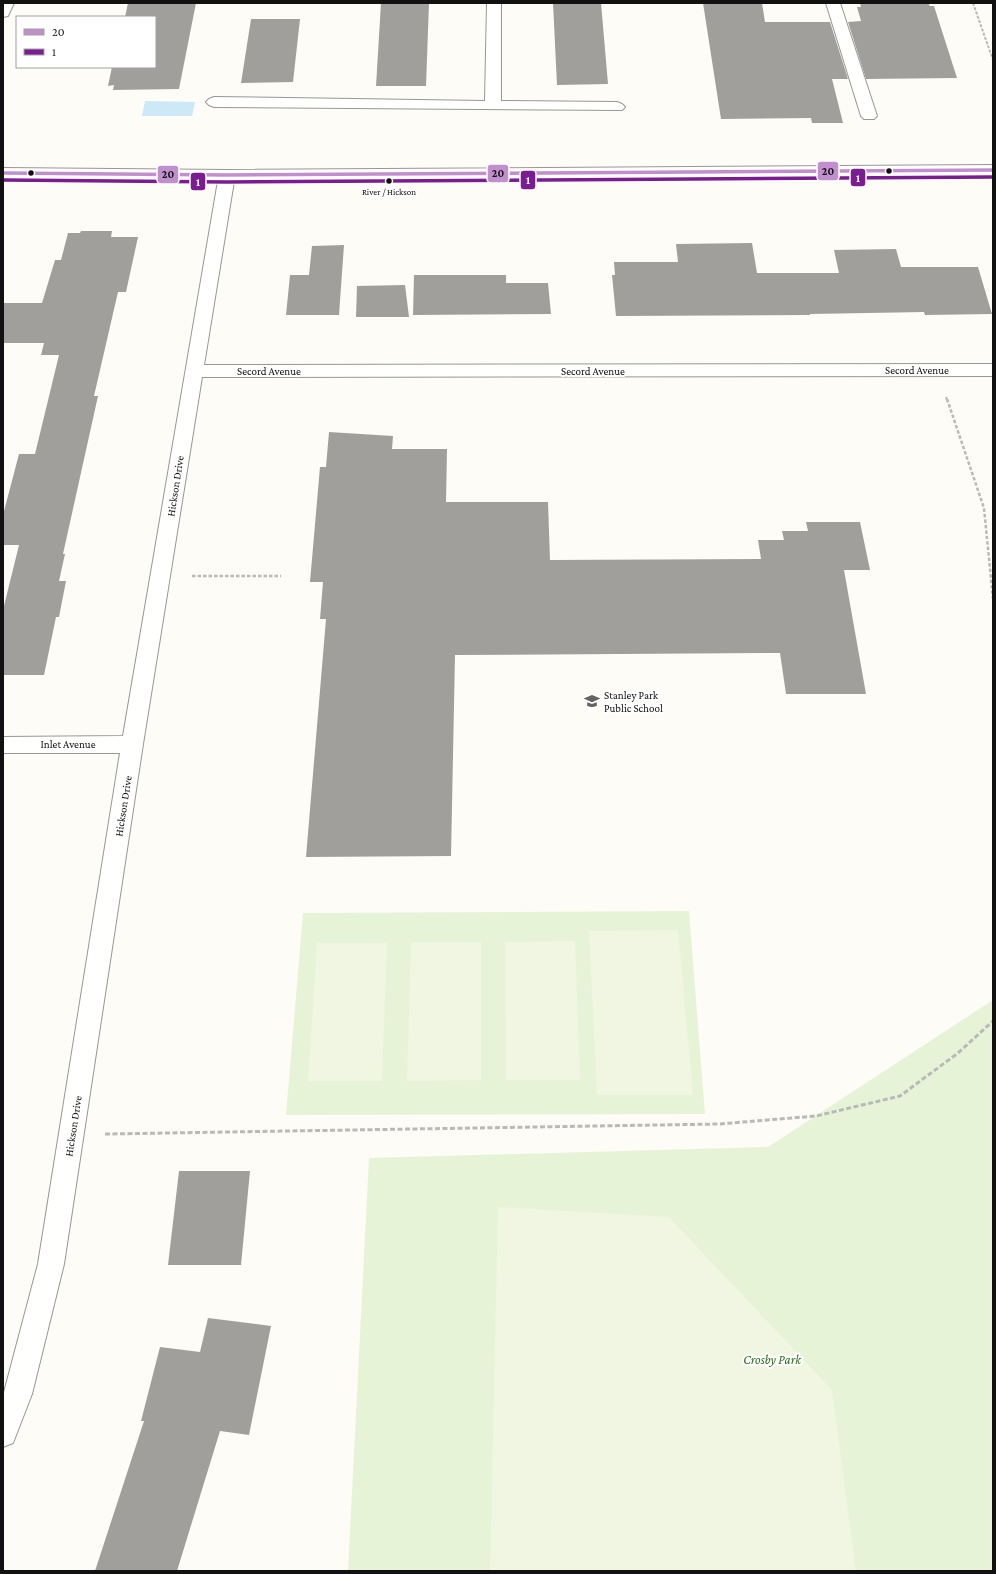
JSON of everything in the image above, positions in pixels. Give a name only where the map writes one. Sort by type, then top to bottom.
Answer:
[{"type":"street","points":[[3,13],[7,3]]},
{"type":"street","points":[[493,105],[494,3]]},
{"type":"street","points":[[832,3],[869,116]]},
{"type":"street","points":[[214,102],[617,107]]},
{"type":"street","points":[[3,173],[227,175],[993,170]]},
{"type":"street","name":"Hickson Drive","points":[[3,1433],[18,1394],[51,1264],[132,744],[227,175]]},
{"type":"street","name":"Secord Avenue","points":[[194,371],[993,370]]},
{"type":"street","name":"Inlet Avenue","points":[[3,745],[132,744]]},
{"type":"path","points":[[973,3],[993,60]]},
{"type":"path","points":[[938,370],[984,508],[993,600]]},
{"type":"path","points":[[160,576],[281,576]]},
{"type":"path","points":[[71,1135],[719,1124],[816,1116],[900,1096],[958,1053],[993,1021]]},
{"type":"green space","points":[[689,911],[705,1114],[286,1115],[303,913]]},
{"type":"green space","points":[[678,930],[693,1095],[597,1095],[589,931]]},
{"type":"green space","points":[[575,941],[580,1080],[506,1080],[505,942]]},
{"type":"green space","points":[[411,942],[481,942],[481,1080],[407,1081]]},
{"type":"green space","points":[[317,943],[387,943],[382,1081],[308,1081]]},
{"type":"green space","name":"Crosby Park","points":[[993,1000],[993,1571],[348,1571],[369,1158],[768,1147]]},
{"type":"green space","points":[[498,1207],[669,1217],[832,1390],[856,1571],[490,1571]]},
{"type":"water","points":[[145,101],[195,102],[192,116],[142,116]]},
{"type":"building","points":[[128,3],[196,3],[179,89],[113,90],[114,85],[108,86],[112,68],[156,68],[156,16],[125,16]]},
{"type":"building","points":[[381,3],[429,3],[426,86],[376,86]]},
{"type":"building","points":[[553,3],[601,3],[608,84],[557,85]]},
{"type":"building","points":[[703,3],[762,3],[765,22],[830,22],[848,79],[832,79],[843,123],[812,123],[811,118],[721,119]]},
{"type":"building","points":[[860,3],[928,3],[930,6],[934,6],[957,78],[866,79],[848,22],[861,21],[857,7],[861,7]]},
{"type":"building","points":[[251,19],[300,19],[293,82],[241,83]]},
{"type":"building","points":[[81,231],[112,231],[111,237],[138,237],[126,292],[118,292],[94,396],[98,396],[63,554],[65,554],[59,581],[66,581],[59,617],[56,617],[44,675],[3,675],[3,610],[19,545],[3,545],[3,515],[19,454],[35,454],[59,355],[41,355],[44,343],[3,343],[3,303],[42,303],[55,260],[61,260],[68,233],[80,233]]},
{"type":"building","points":[[752,243],[757,273],[839,273],[834,250],[896,249],[901,267],[978,267],[992,314],[925,315],[924,312],[810,315],[616,316],[612,275],[615,275],[614,262],[678,262],[676,244]]},
{"type":"building","points":[[344,245],[339,315],[286,315],[290,275],[309,275],[312,246]]},
{"type":"building","points":[[414,275],[506,275],[506,283],[548,283],[551,314],[413,315]]},
{"type":"building","points":[[405,285],[409,317],[356,317],[357,286]]},
{"type":"building","points":[[329,432],[393,436],[392,449],[447,449],[446,502],[548,502],[550,560],[761,559],[758,540],[784,540],[782,531],[808,531],[806,522],[860,522],[870,570],[844,570],[866,694],[786,694],[780,653],[455,655],[451,856],[306,857],[326,619],[320,619],[323,582],[310,582],[320,467],[326,467]]},
{"type":"building","points":[[179,1171],[250,1171],[241,1265],[168,1265]]},
{"type":"building","points":[[208,1318],[271,1326],[249,1435],[220,1431],[177,1571],[95,1571],[144,1421],[141,1421],[160,1347],[200,1352]]},
{"type":"transit line","name":"20","points":[[3,173],[227,175],[993,170]]},
{"type":"transit line","name":"1","points":[[3,180],[227,182],[993,177]]},
{"type":"place","name":"River / Hickson","points":[[389,181]]},
{"type":"place","name":"Stanley Park Public School","points":[[592,701]]}]
